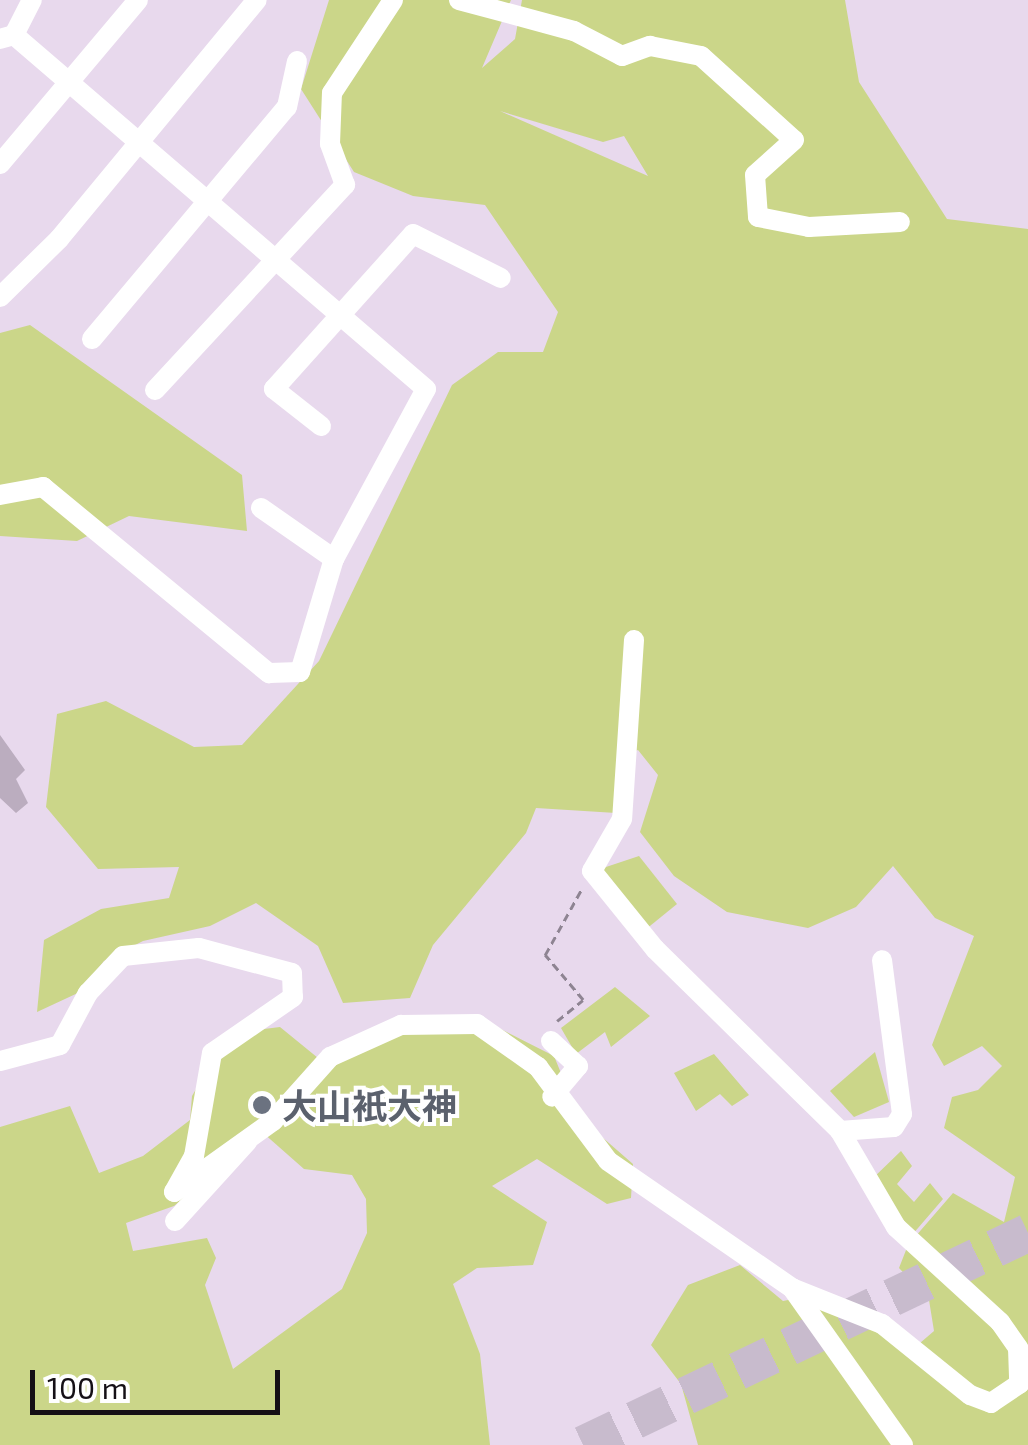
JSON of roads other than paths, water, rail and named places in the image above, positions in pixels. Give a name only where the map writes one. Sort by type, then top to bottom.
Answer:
[{"type":"street","points":[[0,495],[43,487],[269,673],[300,672],[334,559],[426,389],[138,143],[7,37],[32,0]]},
{"type":"street","points":[[0,164],[138,0]]},
{"type":"street","points":[[0,297],[138,143],[257,0]]},
{"type":"street","points":[[156,390],[345,185],[330,144],[332,93],[393,0]]},
{"type":"street","points":[[459,0],[574,31],[622,56],[650,46],[701,56],[794,140],[754,176],[758,217],[809,227],[900,222]]},
{"type":"street","points":[[92,339],[287,107],[298,61]]},
{"type":"street","points":[[321,426],[274,388],[413,234],[502,278]]},
{"type":"street","points":[[261,508],[334,559]]},
{"type":"street","points":[[175,1221],[254,1133],[330,1057],[400,1025],[441,1019],[511,1041],[552,1097],[608,1161],[792,1288],[882,1324],[970,1395],[992,1403],[1019,1384],[1018,1348],[1000,1322],[896,1228],[840,1131],[655,949],[592,872],[622,819],[634,640]]},
{"type":"street","points":[[0,1061],[60,1045],[88,993],[123,956],[199,948],[255,959],[292,974],[293,996],[212,1054],[194,1156],[174,1192],[254,1133]]},
{"type":"street","points":[[840,1131],[894,1127],[902,1114],[882,960]]},
{"type":"street","points":[[551,1041],[578,1066],[552,1097]]},
{"type":"street","points":[[792,1288],[904,1445]]},
{"type":"tunnel","points":[[583,1445],[1028,1233]]},
{"type":"place","name":"大山衹大神","points":[[262,1105]]}]
